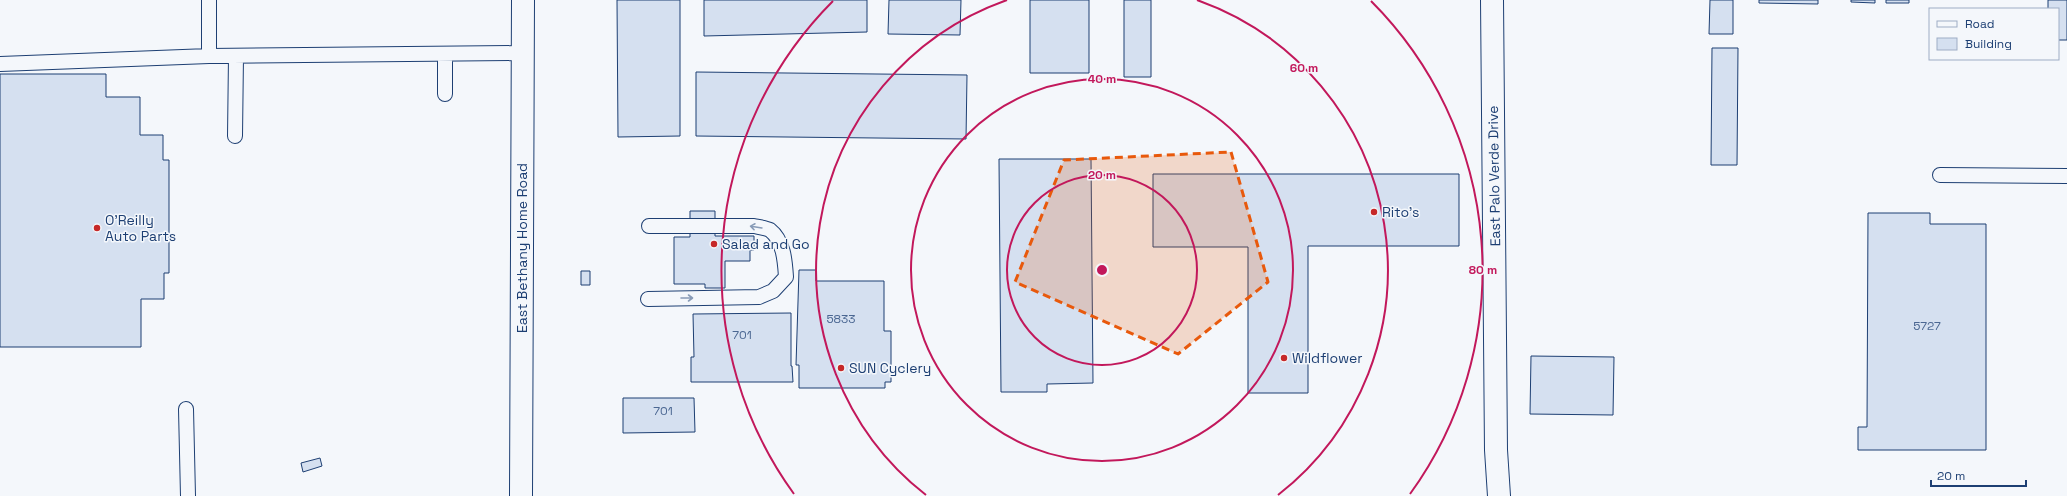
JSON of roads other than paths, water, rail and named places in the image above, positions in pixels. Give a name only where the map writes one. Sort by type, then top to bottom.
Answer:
[{"type":"main road","name":"East Bethany Home Road","points":[[521,496],[524,0]]},
{"type":"main road","name":"East Palo Verde Drive","points":[[1492,0],[1496,450],[1499,496]]},
{"type":"lane","points":[[209,0],[209,56]]},
{"type":"lane","points":[[0,64],[209,56],[523,53]]},
{"type":"lane","points":[[445,54],[445,94]]},
{"type":"lane","points":[[235,136],[236,56]]},
{"type":"lane","points":[[1940,175],[2067,176]]},
{"type":"lane","points":[[648,299],[759,297],[774,291],[786,277],[780,243],[769,230],[754,226],[649,226]]},
{"type":"lane","points":[[186,409],[188,496]]},
{"type":"place","name":"Rito's","points":[[1374,212]]},
{"type":"place","name":"O'Reilly Auto Parts","points":[[97,228]]},
{"type":"place","name":"Salad and Go","points":[[714,244]]},
{"type":"place","name":"Wildflower","points":[[1284,358]]},
{"type":"place","name":"SUN Cyclery","points":[[841,368]]}]
